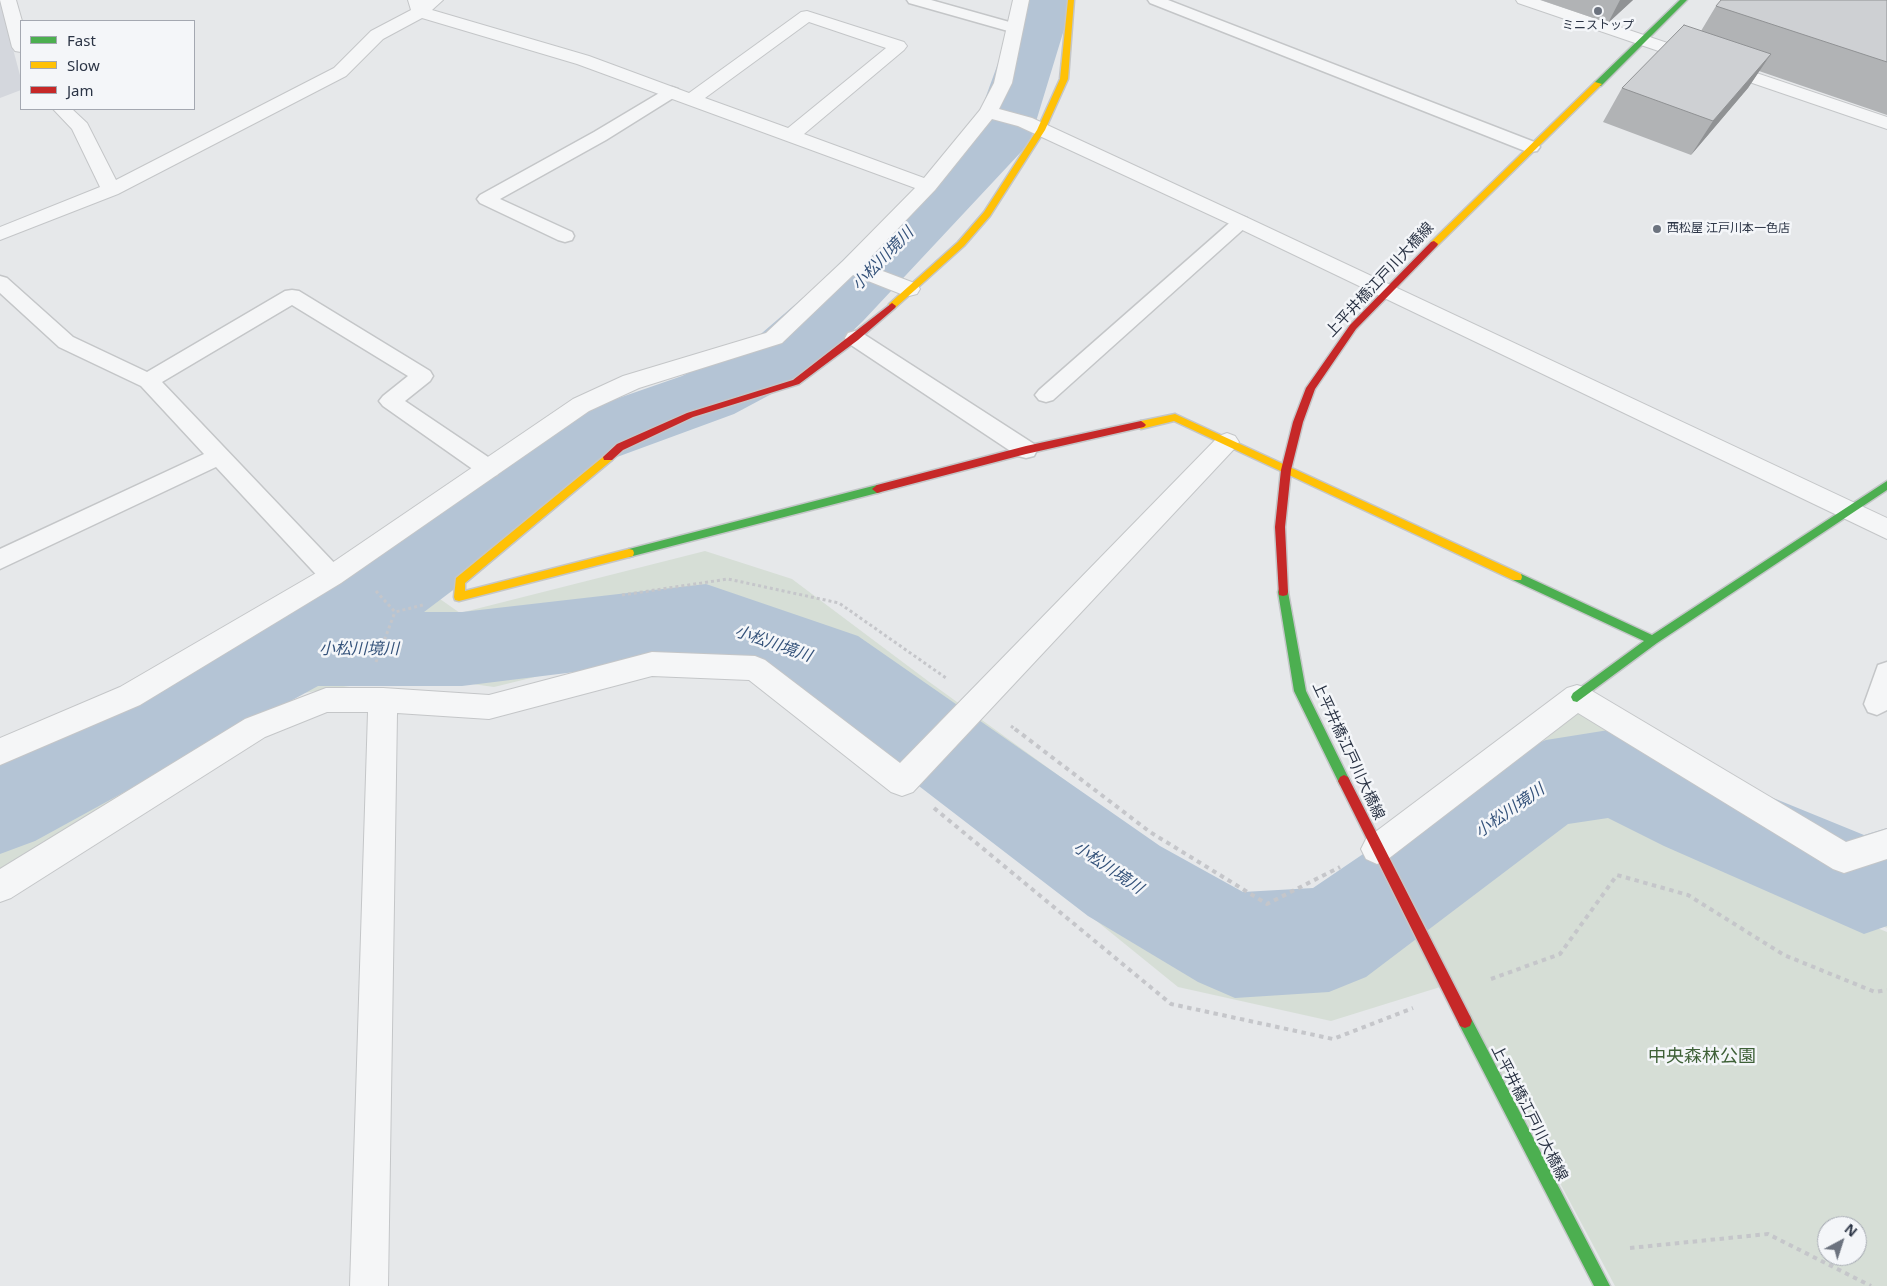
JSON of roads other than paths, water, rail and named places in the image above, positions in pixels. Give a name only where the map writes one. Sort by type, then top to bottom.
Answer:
[{"type":"street","points":[[8,0],[20,43]]},
{"type":"street","points":[[0,234],[111,190],[340,72],[377,35],[418,6],[435,0]]},
{"type":"street","points":[[0,752],[130,696],[332,576],[581,406],[631,382],[774,338],[857,269],[988,112],[1003,83],[1021,0]]},
{"type":"street","points":[[1071,0],[1064,78],[1033,126],[987,214],[961,244],[855,338],[796,382],[690,415],[620,446],[460,581],[459,597],[1026,450],[1175,417],[1653,640]]},
{"type":"street","points":[[1524,0],[1887,123]]},
{"type":"street","name":"上平井橋江戸川大橋線","points":[[1602,1286],[1382,859],[1300,691],[1282,583],[1280,527],[1286,470],[1298,422],[1311,388],[1354,327],[1531,147],[1684,0]]},
{"type":"street","points":[[418,6],[583,60],[928,186]]},
{"type":"street","points":[[691,100],[807,16],[898,46],[790,136]]},
{"type":"street","points":[[63,110],[80,127],[111,190]]},
{"type":"street","points":[[988,112],[1033,126],[1241,222],[1887,529]]},
{"type":"street","points":[[857,269],[909,289]]},
{"type":"street","points":[[0,887],[255,728],[326,700],[383,700],[489,707],[652,664],[755,668],[902,782],[973,710],[1226,442]]},
{"type":"street","points":[[1382,859],[1577,697],[1653,640],[1850,512],[1887,485]]},
{"type":"street","points":[[1577,697],[1844,858],[1887,844]]},
{"type":"street","points":[[369,1286],[383,700]]},
{"type":"lane","points":[[914,0],[1015,28]]},
{"type":"lane","points":[[1155,0],[1531,147]]},
{"type":"lane","points":[[565,236],[486,200],[600,136],[672,92]]},
{"type":"lane","points":[[1046,395],[1241,222]]},
{"type":"lane","points":[[0,282],[66,342],[148,381],[332,576]]},
{"type":"lane","points":[[148,381],[292,296],[423,376],[390,401],[489,469]]},
{"type":"lane","points":[[855,338],[1026,450]]},
{"type":"lane","points":[[0,560],[219,456]]},
{"type":"lane","points":[[1877,704],[1887,673]]},
{"type":"waterway","name":"小松川境川","points":[[307,649],[447,549],[571,444],[708,395],[781,357],[838,305],[1001,138],[1047,0]]},
{"type":"waterway","name":"小松川境川","points":[[307,649],[462,649],[706,620],[826,663],[1124,881],[1235,945],[1329,940],[1546,784],[1615,773],[1699,814],[1864,885],[1887,877]]},
{"type":"waterway","name":"小松川境川","points":[[0,809],[307,649]]},
{"type":"place","name":"ミニストップ","points":[[1598,11]]},
{"type":"place","name":"西松屋 江戸川本一色店","points":[[1657,229]]},
{"type":"park label","name":"中央森林公園","points":[[1702,1057]]}]
